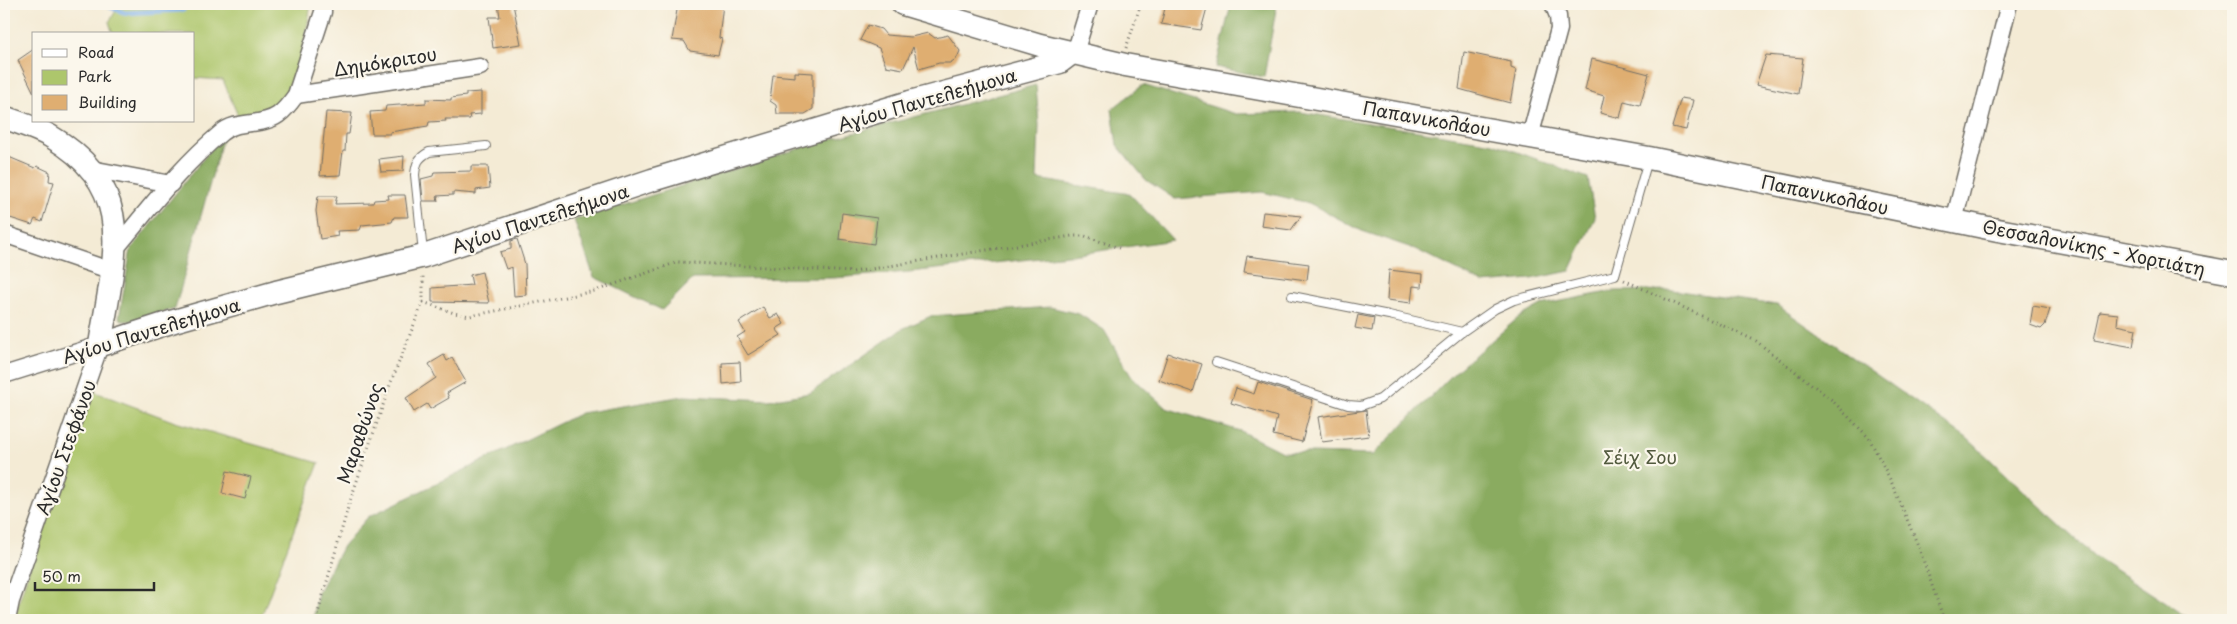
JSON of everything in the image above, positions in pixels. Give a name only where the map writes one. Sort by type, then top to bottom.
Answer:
[{"type":"main road","name":"Παπανικολάου","points":[[903,4],[1072,53],[1121,64],[1649,158],[1954,221]]},
{"type":"main road","name":"Αγίου Παντελεήμονα","points":[[100,345],[174,321],[276,292],[424,256],[652,180],[910,102],[1060,62],[1072,53]]},
{"type":"main road","name":"Αγίου Στεφάνου","points":[[4,118],[49,135],[77,155],[92,169],[102,183],[115,223],[116,248],[100,345]]},
{"type":"main road","name":"Θεσσαλονίκης - Χορτιάτη","points":[[1954,221],[2233,273]]},
{"type":"street","points":[[116,248],[171,184],[222,131],[235,126],[268,120],[278,115],[296,95],[323,12],[323,4]]},
{"type":"street","points":[[1072,53],[1078,43],[1090,4]]},
{"type":"street","points":[[1530,137],[1559,29],[1558,16],[1553,4]]},
{"type":"street","points":[[1954,221],[2009,4]]},
{"type":"street","name":"Δημόκριτου","points":[[296,95],[480,67]]},
{"type":"street","points":[[92,169],[171,184]]},
{"type":"street","points":[[4,234],[112,271]]},
{"type":"street","name":"Αγίου Παντελεήμονα","points":[[4,375],[100,345]]},
{"type":"street","name":"Αγίου Στεφάνου","points":[[7,620],[11,601],[87,388],[100,345]]},
{"type":"lane","points":[[424,256],[415,175],[416,164],[421,156],[429,152],[486,146]]},
{"type":"lane","points":[[1216,362],[1348,405],[1361,406],[1380,399],[1462,332],[1495,308],[1514,300],[1615,275],[1649,158]]},
{"type":"lane","points":[[1292,296],[1389,315],[1462,332]]},
{"type":"path","points":[[1121,64],[1141,4]]},
{"type":"path","points":[[423,302],[454,313],[470,316],[594,291],[678,262],[853,272],[1072,236],[1085,236],[1120,248]]},
{"type":"path","name":"Μαραθώνος","points":[[316,620],[349,504],[391,382],[423,302],[424,256]]},
{"type":"path","points":[[1615,275],[1756,341],[1838,406],[1869,438],[1891,481],[1919,548],[1944,620]]},
{"type":"green space","points":[[120,4],[311,4],[299,62],[287,90],[279,102],[266,112],[238,116],[223,80],[195,78],[195,32],[112,32],[109,22]]},
{"type":"green space","points":[[1231,4],[1277,4],[1264,77],[1216,67]]},
{"type":"green space","points":[[1036,85],[1039,125],[1037,179],[1130,194],[1173,240],[1078,254],[909,272],[834,278],[693,279],[662,310],[594,277],[574,220],[823,141]]},
{"type":"green space","points":[[1143,85],[1236,114],[1300,112],[1493,143],[1588,178],[1595,218],[1570,271],[1531,279],[1483,283],[1415,249],[1362,231],[1309,203],[1262,192],[1175,199],[1146,180],[1117,145],[1112,109]]},
{"type":"green space","points":[[224,133],[175,309],[131,321],[124,321],[119,318],[131,249]]},
{"type":"green space","name":"Σέιχ Σου","points":[[1672,290],[1777,305],[1967,438],[2094,556],[2192,620],[313,620],[318,592],[343,546],[368,517],[581,413],[684,396],[769,400],[810,393],[902,329],[931,316],[1050,307],[1079,314],[1104,330],[1131,376],[1166,408],[1240,431],[1282,452],[1373,455],[1454,373],[1518,318],[1541,305],[1613,291]]},
{"type":"green space","points":[[87,389],[175,422],[319,463],[260,620],[13,620]]},
{"type":"building","points":[[498,4],[513,4],[521,44],[493,48],[489,17],[500,17]]},
{"type":"building","points":[[678,4],[723,4],[719,38],[722,39],[718,55],[690,51],[684,41],[672,40]]},
{"type":"building","points":[[1166,4],[1208,4],[1201,30],[1161,24]]},
{"type":"building","points":[[868,25],[881,29],[886,35],[911,37],[928,33],[935,38],[948,35],[960,51],[957,58],[950,63],[939,63],[919,69],[913,47],[903,69],[886,66],[879,48],[860,40]]},
{"type":"building","points":[[32,50],[32,89],[18,60]]},
{"type":"building","points":[[1464,52],[1511,62],[1511,68],[1516,70],[1510,103],[1459,89]]},
{"type":"building","points":[[1766,55],[1803,58],[1798,94],[1756,85]]},
{"type":"building","points":[[1592,59],[1649,74],[1640,105],[1624,101],[1620,118],[1600,113],[1604,96],[1585,90]]},
{"type":"building","points":[[795,72],[813,73],[813,109],[805,114],[777,114],[776,105],[770,101],[773,75],[795,77]]},
{"type":"building","points":[[481,92],[481,114],[469,115],[470,119],[445,119],[446,121],[429,122],[428,126],[390,132],[390,134],[372,134],[370,112],[385,111],[386,106],[426,103],[426,99],[451,100],[451,98],[466,96],[466,93]]},
{"type":"building","points":[[1681,98],[1693,100],[1686,130],[1672,127]]},
{"type":"building","points":[[326,112],[352,113],[349,134],[346,134],[340,175],[320,176]]},
{"type":"building","points":[[4,155],[50,172],[49,181],[54,182],[42,222],[35,219],[32,225],[4,216]]},
{"type":"building","points":[[404,156],[403,171],[381,172],[379,159]]},
{"type":"building","points":[[471,166],[488,166],[490,188],[476,190],[476,194],[453,192],[453,195],[437,196],[438,201],[423,201],[421,179],[433,176],[434,172],[471,171]]},
{"type":"building","points":[[388,195],[405,195],[408,217],[394,217],[392,222],[362,225],[360,230],[337,231],[338,236],[320,239],[316,211],[318,196],[337,196],[335,204],[373,203],[374,200],[389,199]]},
{"type":"building","points":[[1263,212],[1301,216],[1291,230],[1261,226]]},
{"type":"building","points":[[842,213],[877,218],[874,244],[839,239]]},
{"type":"building","points":[[517,239],[525,264],[526,295],[514,296],[512,267],[506,269],[500,252],[511,249],[511,241]]},
{"type":"building","points":[[1247,256],[1309,264],[1307,280],[1244,272]]},
{"type":"building","points":[[1389,270],[1423,274],[1422,287],[1413,286],[1411,303],[1387,300]]},
{"type":"building","points":[[482,272],[489,303],[432,302],[432,288],[472,285],[470,275]]},
{"type":"building","points":[[2033,306],[2050,309],[2045,325],[2041,329],[2030,325]]},
{"type":"building","points":[[763,307],[770,318],[778,314],[784,324],[776,329],[781,335],[748,355],[737,337],[745,332],[739,322]]},
{"type":"building","points":[[2100,312],[2118,314],[2117,325],[2136,329],[2133,347],[2094,340]]},
{"type":"building","points":[[1358,315],[1374,318],[1372,331],[1355,328]]},
{"type":"building","points":[[1168,353],[1202,364],[1193,392],[1159,380]]},
{"type":"building","points":[[444,355],[447,361],[452,358],[466,382],[447,393],[449,398],[430,409],[427,404],[414,412],[406,398],[436,378],[429,364]]},
{"type":"building","points":[[740,362],[741,382],[723,384],[722,363]]},
{"type":"building","points":[[1258,382],[1313,400],[1302,442],[1273,435],[1277,417],[1231,403],[1236,388],[1254,394]]},
{"type":"building","points":[[1366,410],[1369,436],[1322,442],[1318,417]]},
{"type":"building","points":[[227,471],[251,477],[245,499],[222,493]]},
{"type":"waterway","points":[[103,4],[125,13],[183,10]]}]
